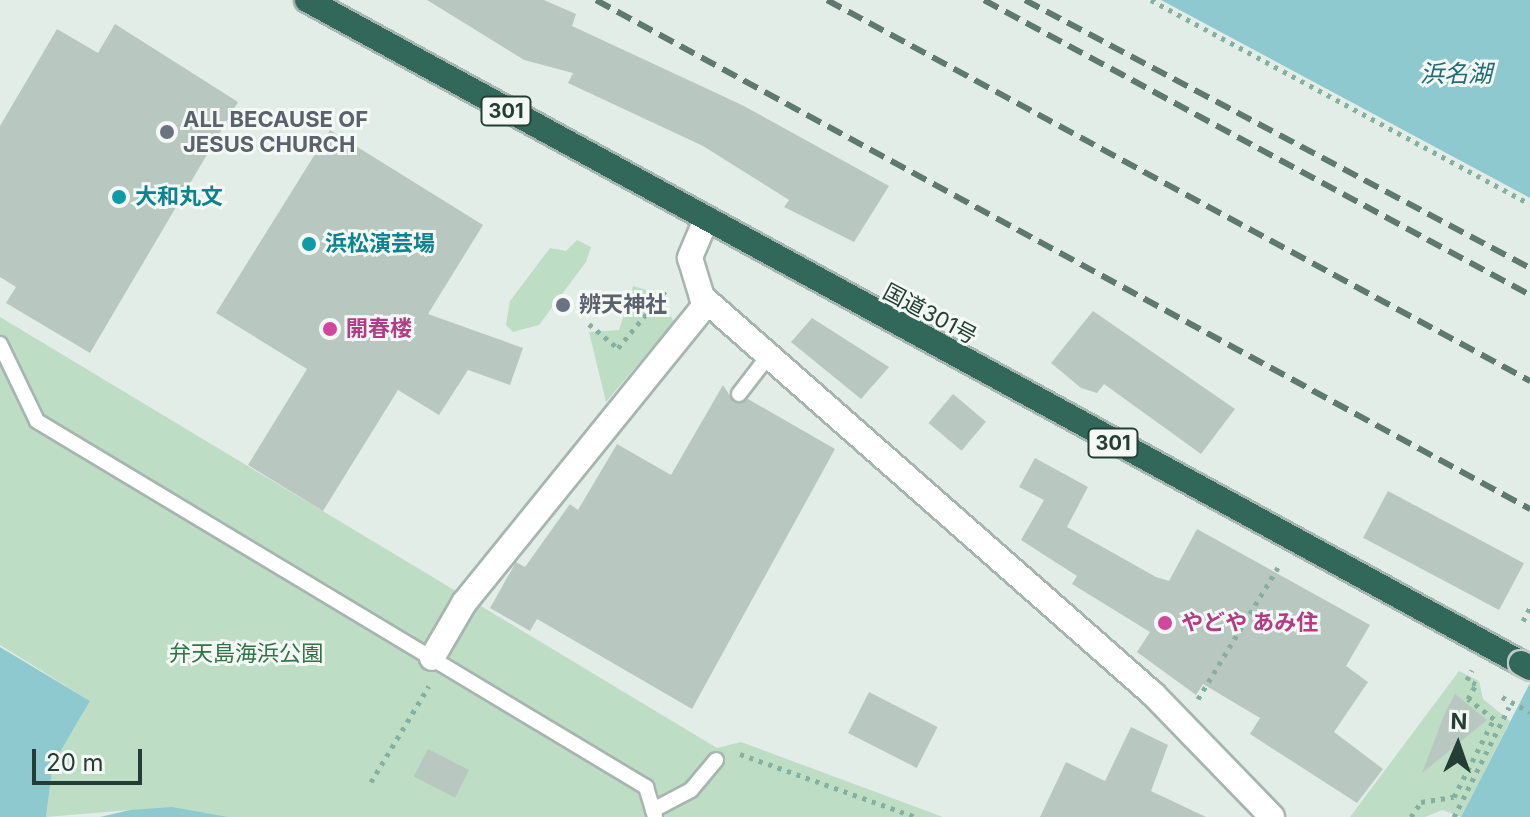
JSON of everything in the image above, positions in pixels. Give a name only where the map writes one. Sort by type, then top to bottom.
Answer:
[{"type":"highway","name":"国道301号","points":[[307,0],[705,222],[1525,666]]},
{"type":"street","points":[[705,222],[690,258],[695,285],[708,302],[1153,694],[1272,817]]},
{"type":"street","points":[[437,661],[464,603],[708,302]]},
{"type":"lane","points":[[0,344],[37,421],[646,787],[654,813],[691,790],[716,760]]},
{"type":"lane","points":[[739,394],[769,355]]},
{"type":"path","points":[[1151,0],[1530,204]]},
{"type":"path","points":[[589,324],[618,348],[668,289]]},
{"type":"path","points":[[1193,707],[1280,564]]},
{"type":"path","points":[[1523,621],[1530,608]]},
{"type":"path","points":[[371,782],[437,661]]},
{"type":"path","points":[[1411,817],[1421,802],[1454,797],[1494,719],[1468,699],[1473,669]]},
{"type":"path","points":[[1502,697],[1530,712]]},
{"type":"path","points":[[1454,817],[1509,707]]},
{"type":"path","points":[[716,760],[740,754],[916,817]]},
{"type":"green space","points":[[577,240],[591,247],[586,262],[539,325],[513,332],[506,325],[510,301],[550,248],[566,251]]},
{"type":"green space","points":[[633,286],[654,292],[674,321],[606,402],[589,332],[619,330]]},
{"type":"green space","name":"弁天島海浜公園","points":[[0,317],[717,748],[741,742],[943,817],[228,817],[130,810],[46,817],[53,764],[90,701],[0,645]]},
{"type":"green space","points":[[1459,671],[1479,681],[1483,699],[1510,721],[1461,817],[1442,810],[1425,817],[1350,817]]},
{"type":"water","name":"浜名湖","points":[[1161,0],[1530,0],[1530,198]]},
{"type":"water","points":[[0,647],[90,701],[53,764],[46,817],[0,817]]},
{"type":"water","points":[[1530,683],[1530,817],[1461,817]]},
{"type":"water","points":[[172,807],[228,817],[100,817],[130,810]]},
{"type":"building","points":[[427,0],[544,0],[576,14],[572,26],[742,105],[889,186],[854,242],[784,207],[789,200],[703,146],[568,83],[573,73],[524,60]]},
{"type":"building","name":"大和丸文","points":[[115,24],[238,102],[90,353],[6,303],[16,287],[0,277],[0,126],[57,29],[98,53]]},
{"type":"building","name":"開春楼","points":[[330,130],[483,225],[428,314],[523,348],[510,385],[468,370],[439,415],[398,390],[323,511],[248,465],[307,369],[216,313]]},
{"type":"building","points":[[1093,311],[1235,409],[1201,454],[1104,384],[1097,393],[1081,388],[1051,363]]},
{"type":"building","points":[[812,318],[889,367],[861,399],[791,342]]},
{"type":"building","points":[[723,385],[734,402],[748,399],[835,449],[692,709],[537,619],[530,631],[490,608],[516,562],[525,567],[570,504],[578,510],[617,444],[671,475]]},
{"type":"building","points":[[953,394],[986,422],[962,451],[929,423]]},
{"type":"building","points":[[1035,458],[1088,487],[1067,527],[1156,577],[1169,581],[1197,529],[1370,625],[1346,666],[1368,682],[1334,732],[1383,769],[1357,803],[1250,734],[1260,718],[1203,684],[1196,695],[1137,652],[1150,632],[1072,584],[1077,576],[1021,540],[1044,500],[1019,487]]},
{"type":"building","points":[[1388,491],[1524,563],[1499,610],[1363,538]]},
{"type":"building","points":[[869,692],[938,727],[917,768],[848,733]]},
{"type":"building","points":[[1455,694],[1487,720],[1422,773],[1445,713]]},
{"type":"building","points":[[1131,727],[1168,745],[1151,791],[1206,817],[1040,817],[1066,762],[1105,781]]},
{"type":"building","points":[[428,749],[469,770],[455,798],[414,777]]},
{"type":"railway","points":[[596,0],[1530,509]]},
{"type":"railway","points":[[827,0],[1530,381]]},
{"type":"railway","points":[[984,0],[1530,295]]},
{"type":"railway","points":[[1025,0],[1530,268]]},
{"type":"place","name":"ALL BECAUSE OF JESUS CHURCH","points":[[167,132]]},
{"type":"place","name":"大和丸文","points":[[119,197]]},
{"type":"place","name":"浜松演芸場","points":[[309,244]]},
{"type":"place","name":"辨天神社","points":[[563,305]]},
{"type":"place","name":"開春楼","points":[[330,329]]},
{"type":"place","name":"やどや あみ住","points":[[1165,623]]}]
